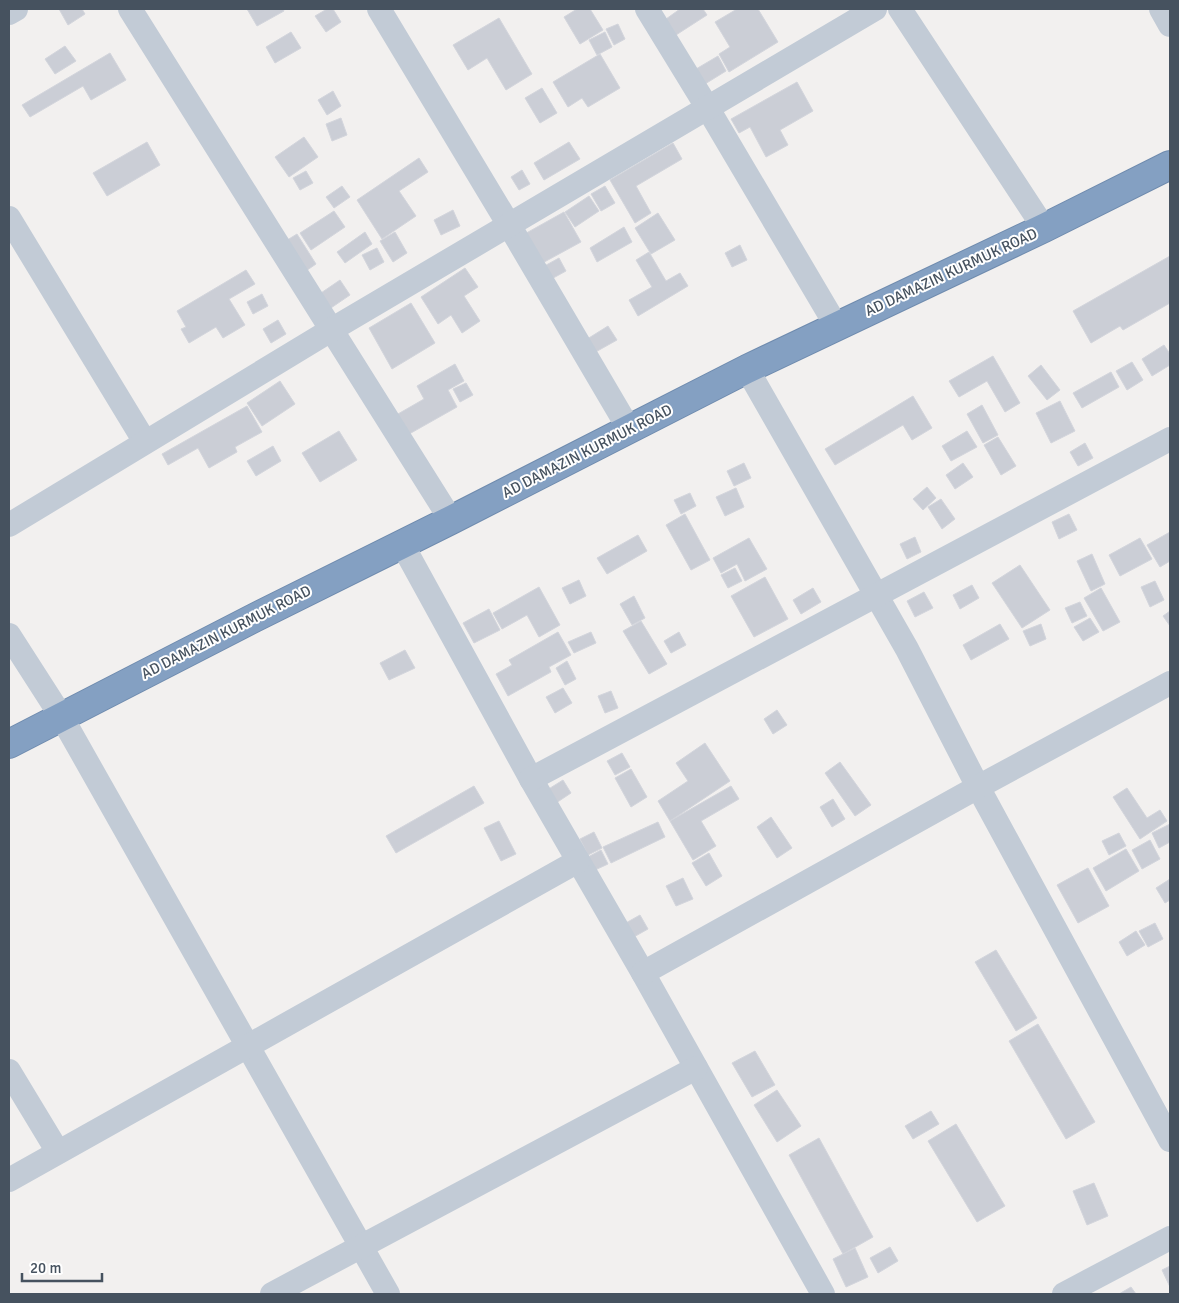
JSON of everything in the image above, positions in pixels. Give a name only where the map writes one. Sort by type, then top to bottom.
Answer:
[{"type":"highway","name":"AD DAMAZIN KURMUK ROAD","points":[[9,744],[747,369],[1044,228],[1170,165]]},
{"type":"street","points":[[9,13],[16,9]]},
{"type":"street","points":[[130,9],[451,520]]},
{"type":"street","points":[[379,9],[629,429]]},
{"type":"street","points":[[647,9],[708,108],[837,327]]},
{"type":"street","points":[[9,525],[331,330],[875,9]]},
{"type":"street","points":[[900,9],[1044,228]]},
{"type":"street","points":[[1161,9],[1170,24]]},
{"type":"street","points":[[9,218],[145,442]]},
{"type":"street","points":[[747,369],[907,649],[978,787],[1170,1140]]},
{"type":"street","points":[[531,778],[1170,439]]},
{"type":"street","points":[[402,544],[578,862],[643,973],[823,1294]]},
{"type":"street","points":[[9,635],[62,716],[388,1294]]},
{"type":"street","points":[[643,973],[1170,683]]},
{"type":"street","points":[[9,1180],[578,862]]},
{"type":"street","points":[[272,1294],[696,1068]]},
{"type":"street","points":[[9,1071],[58,1152]]},
{"type":"street","points":[[1064,1294],[1170,1238]]},
{"type":"building","points":[[59,9],[82,9],[85,14],[68,25]]},
{"type":"building","points":[[247,9],[283,9],[284,11],[257,26]]},
{"type":"building","points":[[327,9],[333,9],[341,22],[326,32],[315,16]]},
{"type":"building","points":[[577,9],[590,9],[603,30],[580,44],[564,17]]},
{"type":"building","points":[[680,9],[703,9],[707,15],[676,35],[666,19]]},
{"type":"building","points":[[737,9],[758,9],[778,42],[729,72],[719,54],[730,47],[715,22]]},
{"type":"building","points":[[499,18],[532,74],[506,90],[487,58],[468,70],[453,45]]},
{"type":"building","points":[[618,24],[625,39],[614,45],[606,29]]},
{"type":"building","points":[[291,32],[301,48],[275,63],[266,47]]},
{"type":"building","points":[[605,32],[612,47],[597,55],[589,40]]},
{"type":"building","points":[[65,46],[76,61],[55,74],[45,59]]},
{"type":"building","points":[[110,53],[126,80],[91,100],[83,86],[30,117],[22,105]]},
{"type":"building","points":[[600,54],[620,88],[588,107],[582,98],[568,107],[553,82]]},
{"type":"building","points":[[718,56],[726,71],[705,84],[696,69]]},
{"type":"building","points":[[797,82],[813,111],[780,130],[788,145],[766,157],[750,127],[739,133],[731,119]]},
{"type":"building","points":[[542,88],[557,113],[540,123],[525,98]]},
{"type":"building","points":[[333,91],[341,106],[327,115],[318,100]]},
{"type":"building","points":[[341,118],[347,135],[332,141],[326,124]]},
{"type":"building","points":[[304,137],[318,157],[289,177],[275,157]]},
{"type":"building","points":[[147,142],[160,165],[107,196],[93,173]]},
{"type":"building","points":[[569,142],[580,159],[544,180],[534,163]]},
{"type":"building","points":[[673,143],[682,159],[636,186],[651,213],[635,223],[610,180]]},
{"type":"building","points":[[419,158],[428,172],[399,191],[416,216],[382,239],[357,200]]},
{"type":"building","points":[[522,170],[530,184],[519,190],[511,177]]},
{"type":"building","points":[[306,171],[313,183],[300,190],[293,178]]},
{"type":"building","points":[[342,186],[350,197],[334,208],[326,197]]},
{"type":"building","points":[[605,186],[615,203],[601,211],[591,194]]},
{"type":"building","points":[[589,196],[599,211],[575,227],[565,212]]},
{"type":"building","points":[[453,210],[460,226],[441,235],[434,220]]},
{"type":"building","points":[[334,211],[345,227],[311,250],[300,233]]},
{"type":"building","points":[[564,212],[581,242],[537,266],[521,236]]},
{"type":"building","points":[[658,213],[675,240],[651,254],[635,228]]},
{"type":"building","points":[[624,227],[632,242],[597,262],[590,248]]},
{"type":"building","points":[[365,232],[372,244],[345,263],[337,252]]},
{"type":"building","points":[[395,232],[407,253],[393,262],[380,241]]},
{"type":"building","points":[[297,234],[316,264],[303,273],[284,242]]},
{"type":"building","points":[[740,245],[747,260],[732,267],[725,253]]},
{"type":"building","points":[[377,248],[384,262],[370,270],[362,255]]},
{"type":"building","points":[[649,252],[666,281],[680,273],[688,286],[638,316],[629,300],[652,287],[636,260]]},
{"type":"building","points":[[1170,256],[1170,303],[1123,330],[1120,326],[1091,343],[1073,311]]},
{"type":"building","points":[[559,258],[566,271],[546,282],[539,269]]},
{"type":"building","points":[[465,268],[478,287],[464,296],[480,321],[462,333],[451,315],[438,324],[421,297]]},
{"type":"building","points":[[246,270],[255,284],[229,299],[245,325],[223,338],[216,327],[189,343],[181,329],[186,327],[177,311]]},
{"type":"building","points":[[340,280],[350,295],[328,310],[318,295]]},
{"type":"building","points":[[262,294],[268,306],[253,314],[247,302]]},
{"type":"building","points":[[411,303],[435,343],[392,369],[369,328]]},
{"type":"building","points":[[278,320],[286,334],[271,343],[263,329]]},
{"type":"building","points":[[608,326],[617,340],[592,354],[584,341]]},
{"type":"building","points":[[1164,345],[1170,354],[1170,365],[1152,376],[1142,359]]},
{"type":"building","points":[[993,356],[1020,403],[1005,412],[987,381],[959,397],[949,381]]},
{"type":"building","points":[[1132,362],[1143,380],[1127,390],[1116,371]]},
{"type":"building","points":[[455,364],[464,381],[448,390],[457,407],[395,442],[384,422],[424,399],[417,386]]},
{"type":"building","points":[[1041,365],[1060,390],[1047,400],[1028,376]]},
{"type":"building","points":[[1111,372],[1119,387],[1082,408],[1073,393]]},
{"type":"building","points":[[280,381],[295,404],[262,426],[247,403]]},
{"type":"building","points":[[466,383],[473,395],[460,402],[453,389]]},
{"type":"building","points":[[913,396],[932,428],[912,440],[903,425],[835,465],[825,449]]},
{"type":"building","points":[[1060,401],[1075,431],[1051,443],[1036,413]]},
{"type":"building","points":[[982,405],[998,435],[983,443],[967,414]]},
{"type":"building","points":[[247,406],[262,432],[235,447],[237,452],[209,468],[198,448],[168,465],[162,454]]},
{"type":"building","points":[[339,431],[357,460],[320,482],[302,453]]},
{"type":"building","points":[[967,431],[977,447],[951,461],[942,446]]},
{"type":"building","points":[[998,437],[1016,466],[1001,475],[984,445]]},
{"type":"building","points":[[1085,443],[1093,458],[1078,466],[1070,452]]},
{"type":"building","points":[[273,446],[281,461],[256,476],[247,461]]},
{"type":"building","points":[[744,463],[751,478],[734,486],[727,471]]},
{"type":"building","points":[[963,463],[973,477],[955,489],[946,475]]},
{"type":"building","points":[[927,487],[936,498],[923,510],[913,499]]},
{"type":"building","points":[[736,488],[744,507],[725,516],[716,497]]},
{"type":"building","points":[[690,493],[696,506],[681,514],[674,500]]},
{"type":"building","points":[[941,499],[955,519],[942,529],[928,507]]},
{"type":"building","points":[[685,514],[710,560],[691,570],[666,525]]},
{"type":"building","points":[[1069,514],[1077,530],[1059,539],[1052,522]]},
{"type":"building","points":[[1170,532],[1170,561],[1160,567],[1147,545]]},
{"type":"building","points":[[638,535],[647,551],[607,574],[597,558]]},
{"type":"building","points":[[915,537],[921,552],[907,559],[900,544]]},
{"type":"building","points":[[749,538],[767,569],[745,581],[737,564],[721,573],[713,558]]},
{"type":"building","points":[[1140,538],[1152,559],[1120,576],[1109,555]]},
{"type":"building","points":[[1092,554],[1105,584],[1091,591],[1077,561]]},
{"type":"building","points":[[1020,565],[1050,610],[1022,628],[992,583]]},
{"type":"building","points":[[735,568],[742,581],[728,588],[721,575]]},
{"type":"building","points":[[765,577],[788,619],[754,637],[731,596]]},
{"type":"building","points":[[579,580],[586,596],[570,604],[562,588]]},
{"type":"building","points":[[1155,581],[1164,600],[1150,607],[1141,587]]},
{"type":"building","points":[[972,585],[979,598],[960,609],[953,595]]},
{"type":"building","points":[[539,587],[560,625],[539,637],[527,615],[502,629],[493,613]]},
{"type":"building","points":[[813,588],[821,602],[801,614],[793,600]]},
{"type":"building","points":[[1101,588],[1120,622],[1103,631],[1084,598]]},
{"type":"building","points":[[924,592],[933,608],[915,617],[907,601]]},
{"type":"building","points":[[634,596],[645,618],[632,625],[620,604]]},
{"type":"building","points":[[1080,602],[1087,616],[1072,623],[1065,608]]},
{"type":"building","points":[[489,609],[500,630],[474,643],[463,623]]},
{"type":"building","points":[[1170,611],[1170,626],[1163,616]]},
{"type":"building","points":[[1090,618],[1099,632],[1083,641],[1074,627]]},
{"type":"building","points":[[641,621],[667,664],[649,674],[623,631]]},
{"type":"building","points":[[1000,624],[1009,639],[971,660],[963,645]]},
{"type":"building","points":[[1041,624],[1046,639],[1030,646],[1023,631]]},
{"type":"building","points":[[558,632],[571,655],[549,667],[551,672],[508,696],[496,674],[512,665],[509,660]]},
{"type":"building","points":[[591,632],[596,643],[574,653],[568,642]]},
{"type":"building","points":[[679,632],[686,645],[671,653],[664,641]]},
{"type":"building","points":[[405,650],[415,668],[389,680],[380,663]]},
{"type":"building","points":[[567,661],[576,679],[565,685],[556,668]]},
{"type":"building","points":[[563,688],[572,703],[555,713],[546,697]]},
{"type":"building","points":[[611,691],[618,708],[605,713],[598,696]]},
{"type":"building","points":[[777,710],[787,725],[773,734],[764,719]]},
{"type":"building","points":[[705,743],[730,781],[670,821],[658,801],[688,781],[676,763]]},
{"type":"building","points":[[622,753],[630,767],[615,775],[607,761]]},
{"type":"building","points":[[840,762],[871,805],[855,816],[825,773]]},
{"type":"building","points":[[631,769],[647,797],[631,807],[615,778]]},
{"type":"building","points":[[563,780],[571,793],[556,803],[547,790]]},
{"type":"building","points":[[474,786],[484,803],[396,853],[386,836]]},
{"type":"building","points":[[731,786],[739,799],[701,821],[716,846],[693,860],[670,821]]},
{"type":"building","points":[[1127,788],[1147,818],[1160,810],[1167,821],[1140,839],[1113,797]]},
{"type":"building","points":[[833,799],[845,819],[832,827],[820,807]]},
{"type":"building","points":[[771,817],[792,848],[777,858],[757,827]]},
{"type":"building","points":[[499,821],[516,854],[501,861],[484,828]]},
{"type":"building","points":[[658,822],[665,837],[611,863],[603,847]]},
{"type":"building","points":[[1170,824],[1170,842],[1159,848],[1152,833]]},
{"type":"building","points":[[594,832],[602,848],[588,855],[580,839]]},
{"type":"building","points":[[1119,833],[1126,846],[1109,855],[1102,841]]},
{"type":"building","points":[[1150,840],[1160,859],[1142,869],[1132,850]]},
{"type":"building","points":[[1126,849],[1139,871],[1106,891],[1093,868]]},
{"type":"building","points":[[601,850],[608,864],[595,870],[588,857]]},
{"type":"building","points":[[709,853],[722,876],[706,886],[692,863]]},
{"type":"building","points":[[1088,868],[1109,906],[1078,923],[1057,885]]},
{"type":"building","points":[[683,878],[693,899],[676,906],[666,886]]},
{"type":"building","points":[[1170,879],[1170,900],[1165,903],[1156,888]]},
{"type":"building","points":[[640,915],[648,929],[632,938],[624,924]]},
{"type":"building","points":[[1155,923],[1163,939],[1148,947],[1139,931]]},
{"type":"building","points":[[1136,931],[1145,945],[1127,956],[1119,942]]},
{"type":"building","points":[[996,950],[1037,1018],[1016,1031],[975,962]]},
{"type":"building","points":[[1038,1024],[1095,1122],[1066,1139],[1009,1041]]},
{"type":"building","points":[[755,1051],[775,1085],[752,1097],[732,1063]]},
{"type":"building","points":[[777,1090],[801,1126],[777,1142],[754,1105]]},
{"type":"building","points":[[931,1111],[939,1124],[913,1139],[905,1126]]},
{"type":"building","points":[[956,1124],[1005,1206],[977,1222],[928,1141]]},
{"type":"building","points":[[819,1138],[873,1237],[843,1254],[789,1155]]},
{"type":"building","points":[[1094,1183],[1108,1216],[1087,1225],[1073,1191]]},
{"type":"building","points":[[890,1247],[898,1261],[878,1273],[870,1258]]},
{"type":"building","points":[[855,1248],[868,1277],[846,1287],[833,1259]]},
{"type":"building","points":[[1170,1266],[1170,1287],[1162,1270]]},
{"type":"building","points":[[1131,1287],[1136,1294],[1119,1294]]}]
